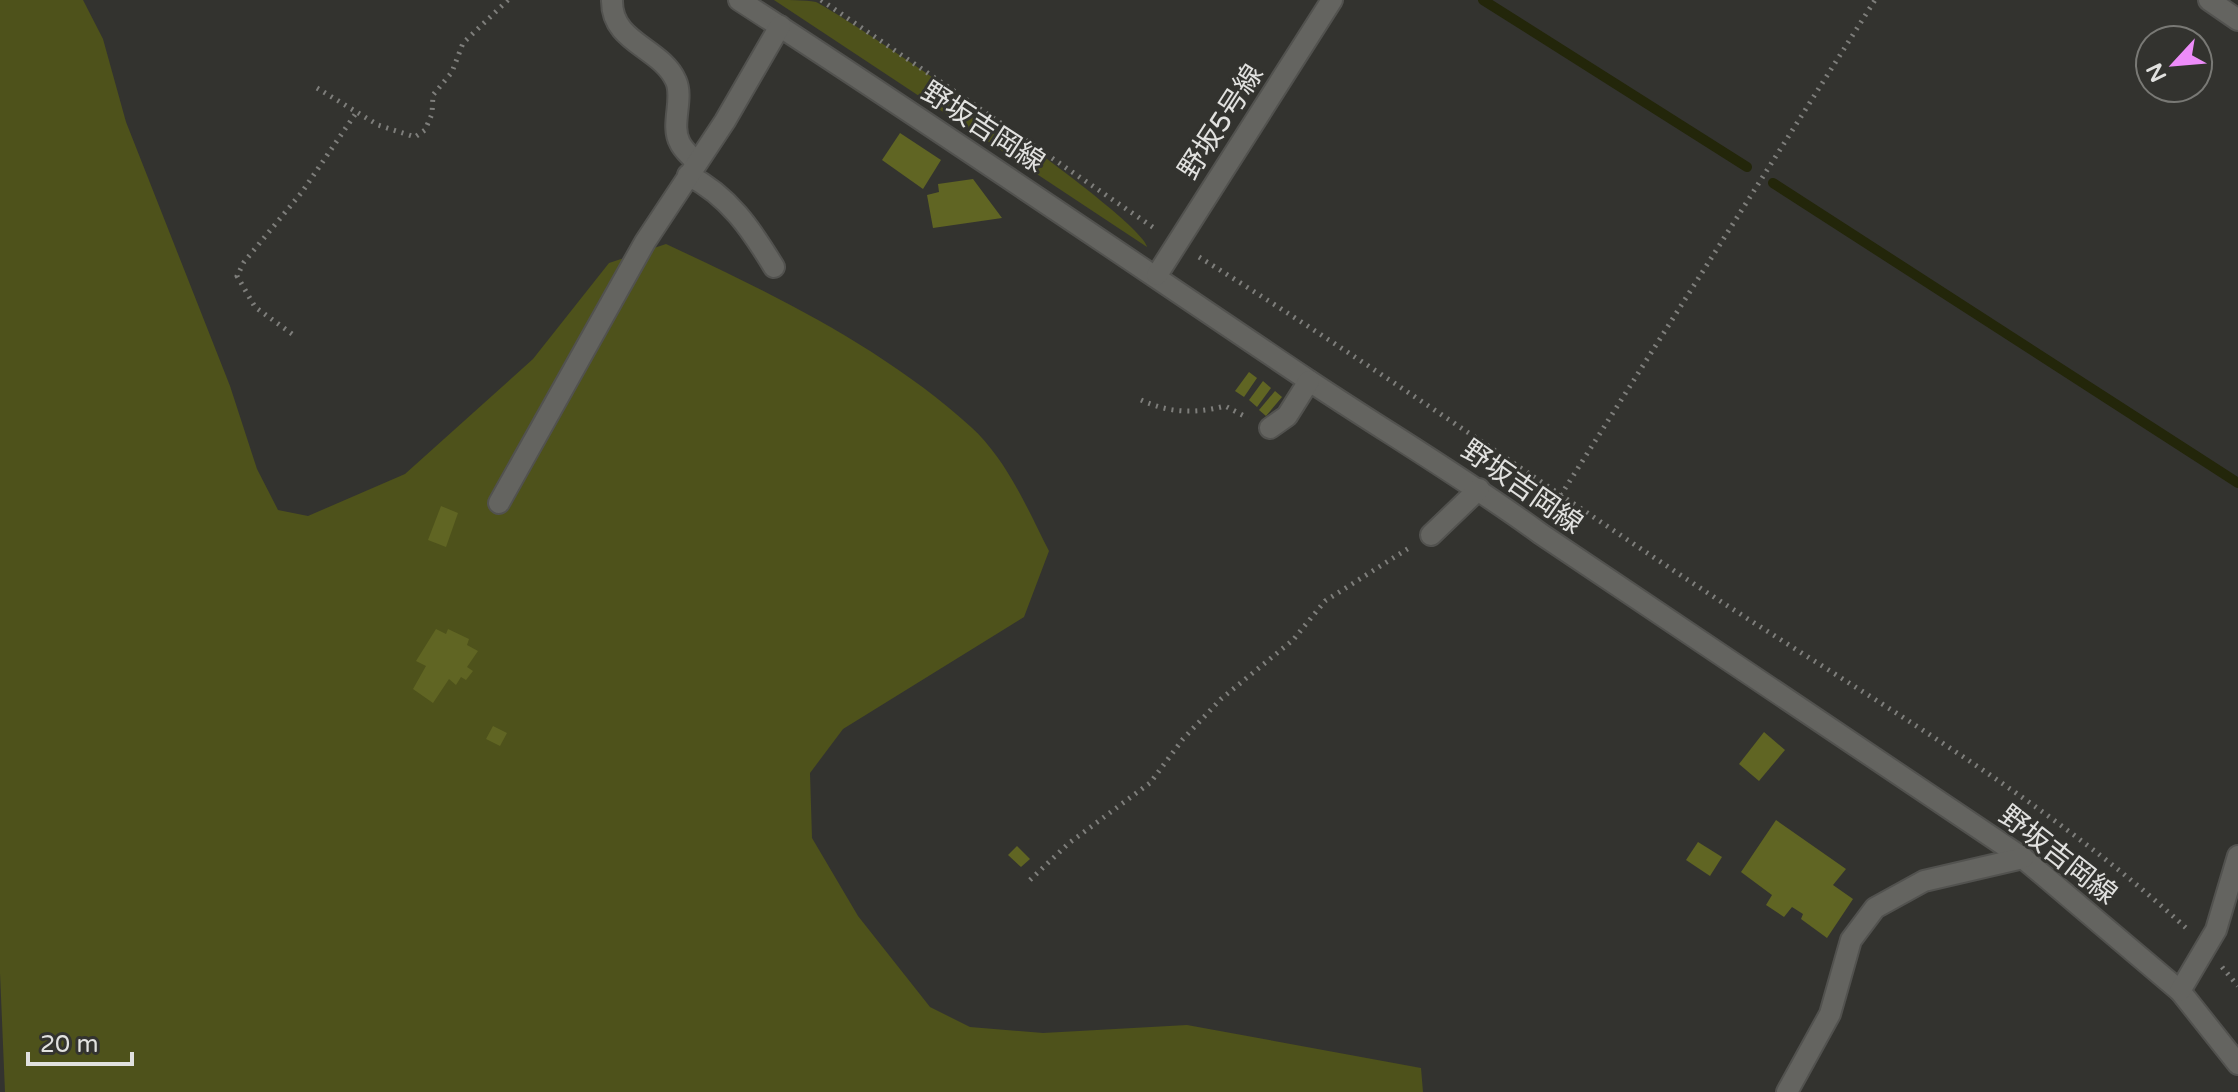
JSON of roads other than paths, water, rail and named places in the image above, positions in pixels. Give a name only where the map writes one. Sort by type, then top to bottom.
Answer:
[{"type":"street","points":[[612,0],[615,20],[627,37],[668,68],[677,82],[677,134],[692,169],[745,220],[774,267]]},
{"type":"street","name":"野坂吉岡線","points":[[739,0],[1157,275],[1309,381],[1479,489],[1541,534],[2023,858],[2180,991],[2238,1064]]},
{"type":"street","name":"野坂5号線","points":[[1157,275],[1332,0]]},
{"type":"street","points":[[2209,0],[2238,20]]},
{"type":"street","points":[[499,503],[645,242],[780,26]]},
{"type":"street","points":[[1270,428],[1287,416],[1309,381]]},
{"type":"street","points":[[1431,535],[1479,489]]},
{"type":"street","points":[[2180,991],[2216,930],[2238,856]]},
{"type":"street","points":[[1787,1092],[1830,1014],[1851,940],[1875,908],[1924,881],[2023,858]]},
{"type":"waterway","points":[[1483,0],[1747,167]]},
{"type":"waterway","points":[[1773,183],[2238,483]]}]
